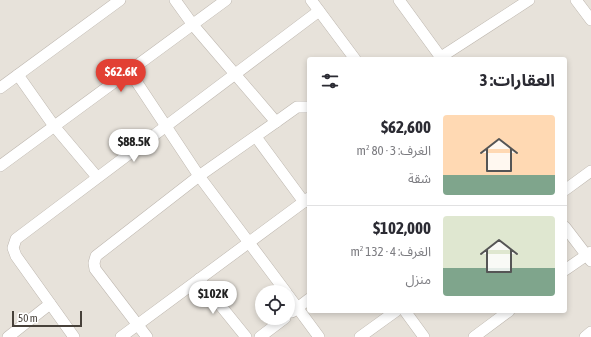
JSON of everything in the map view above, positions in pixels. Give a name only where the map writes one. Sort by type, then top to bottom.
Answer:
[{"type":"street","points":[[0,88],[120,0]]},
{"type":"street","points":[[175,0],[193,25],[276,122]]},
{"type":"street","points":[[0,166],[226,0]]},
{"type":"street","points":[[311,0],[354,57]]},
{"type":"street","points":[[398,0],[441,57]]},
{"type":"street","points":[[444,57],[530,0]]},
{"type":"street","points":[[576,0],[591,20]]},
{"type":"street","points":[[74,337],[16,256],[14,248],[16,239],[166,125],[236,75],[319,11]]},
{"type":"street","points":[[130,72],[199,176],[281,285]]},
{"type":"street","points":[[18,75],[54,126],[98,177]]},
{"type":"street","points":[[147,337],[95,269],[94,263],[96,256],[199,176],[297,107],[307,107]]},
{"type":"street","points":[[121,337],[306,200],[256,137]]},
{"type":"street","points":[[567,189],[591,171]]},
{"type":"street","points":[[567,229],[589,256],[567,269]]},
{"type":"street","points":[[199,279],[246,337]]},
{"type":"street","points":[[295,310],[307,301]]},
{"type":"street","points":[[8,337],[50,304]]},
{"type":"street","points":[[295,304],[320,337]]},
{"type":"street","points":[[360,337],[393,313]]},
{"type":"street","points":[[407,313],[424,337]]},
{"type":"street","points":[[474,337],[506,313]]},
{"type":"street","points":[[260,337],[276,325]]},
{"type":"street","points":[[585,337],[591,332]]},
{"type":"shaded area","points":[[0,0],[591,0],[591,337],[0,337]]}]
